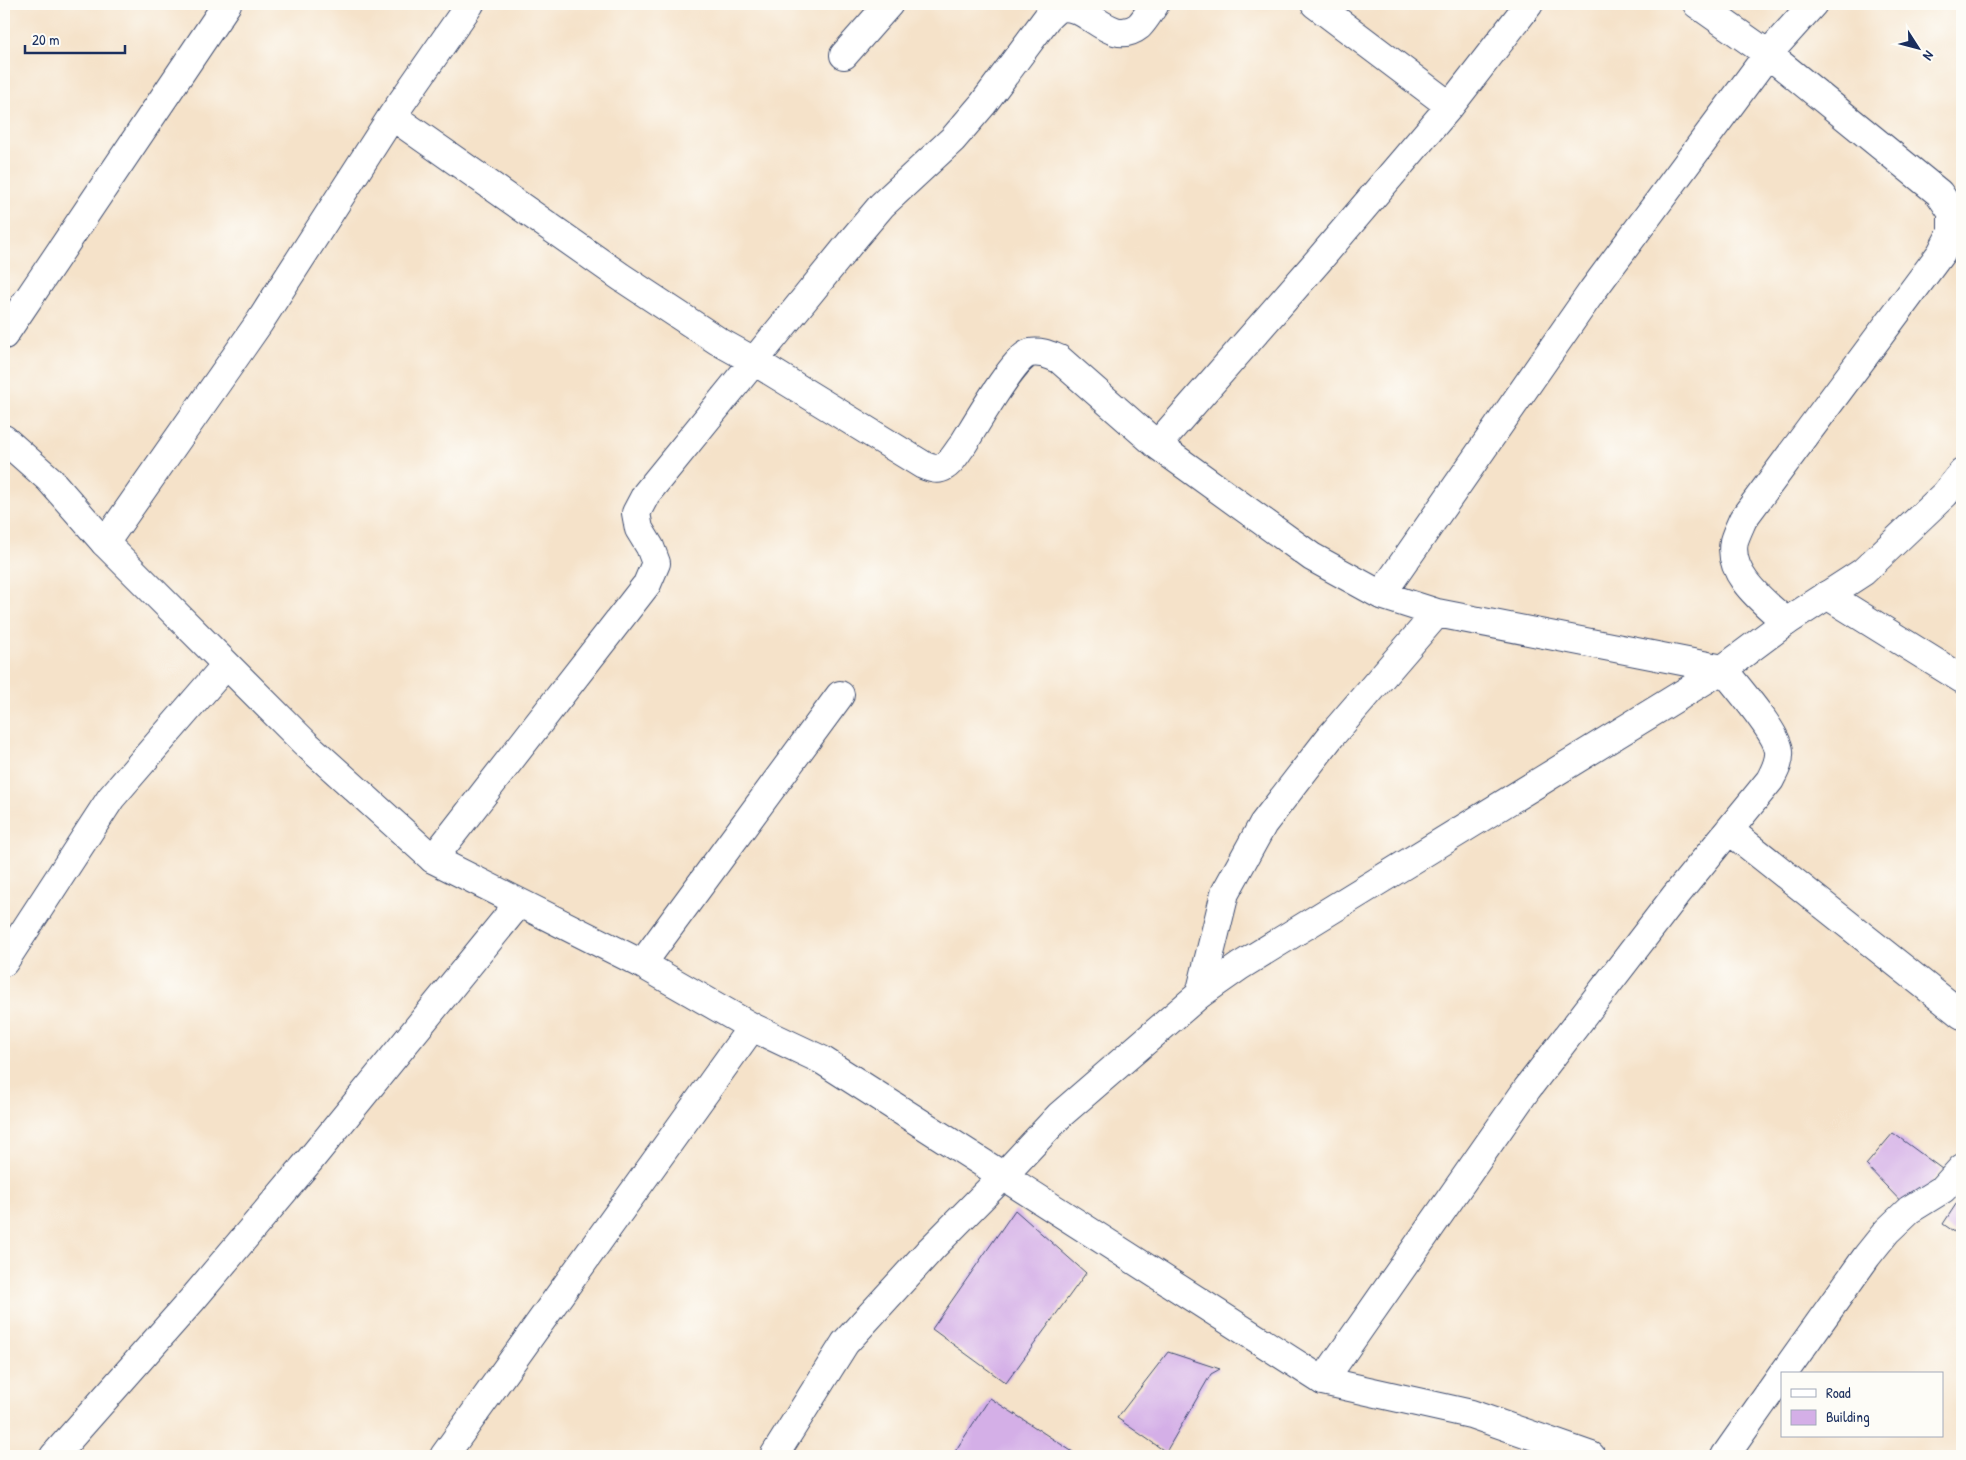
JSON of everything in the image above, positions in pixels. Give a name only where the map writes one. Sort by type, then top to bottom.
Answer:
[{"type":"street","points":[[4,335],[226,4]]},
{"type":"street","points":[[105,543],[259,323],[392,116],[470,4]]},
{"type":"street","points":[[844,55],[889,4]]},
{"type":"street","points":[[433,859],[647,584],[656,564],[650,547],[639,529],[636,513],[646,494],[882,205],[953,139],[983,104],[1047,18],[1059,8],[1074,8],[1115,31],[1129,31],[1139,26],[1156,4]]},
{"type":"street","points":[[1315,4],[1450,106]]},
{"type":"street","points":[[1157,445],[1450,106],[1529,4]]},
{"type":"street","points":[[1697,4],[1768,54],[1939,193],[1952,212],[1952,232],[1941,253],[1743,519],[1734,542],[1736,566],[1751,590],[1786,622]]},
{"type":"street","points":[[1381,595],[1593,290],[1768,54],[1813,4]]},
{"type":"street","points":[[392,116],[622,277],[718,341],[933,469],[944,467],[954,457],[1011,369],[1028,353],[1044,352],[1059,359],[1157,445],[1312,558],[1381,595],[1437,613],[1723,670],[1772,734],[1779,748],[1779,761],[1770,780],[1676,895],[1527,1089],[1323,1381]]},
{"type":"street","points":[[4,439],[49,479],[105,543],[305,743],[433,859],[642,964],[752,1027],[822,1060],[1323,1381],[1471,1414],[1591,1456]]},
{"type":"street","points":[[774,1456],[846,1342],[931,1249],[1004,1175],[1060,1114],[1200,994],[1248,961],[1723,670],[1786,622],[1863,572],[1945,494],[1962,473]]},
{"type":"street","points":[[1827,595],[1962,679]]},
{"type":"street","points":[[1200,994],[1225,893],[1264,824],[1331,736],[1437,613]]},
{"type":"street","points":[[4,962],[111,798],[226,665]]},
{"type":"street","points":[[642,964],[840,695]]},
{"type":"street","points":[[1729,830],[1962,1016]]},
{"type":"street","points":[[54,1456],[192,1300],[298,1174],[519,903]]},
{"type":"street","points":[[455,1453],[752,1027]]},
{"type":"street","points":[[1784,1372],[1887,1231],[1909,1210],[1943,1189],[1962,1168]]},
{"type":"street","points":[[1724,1456],[1781,1377]]},
{"type":"building","points":[[1893,1133],[1942,1169],[1908,1209],[1866,1165]]},
{"type":"building","points":[[1962,1195],[1962,1237],[1943,1224]]},
{"type":"building","points":[[1015,1210],[1086,1273],[1006,1383],[932,1329]]},
{"type":"building","points":[[1168,1352],[1220,1369],[1211,1374],[1166,1452],[1117,1418]]},
{"type":"building","points":[[990,1398],[1079,1456],[952,1456]]}]
